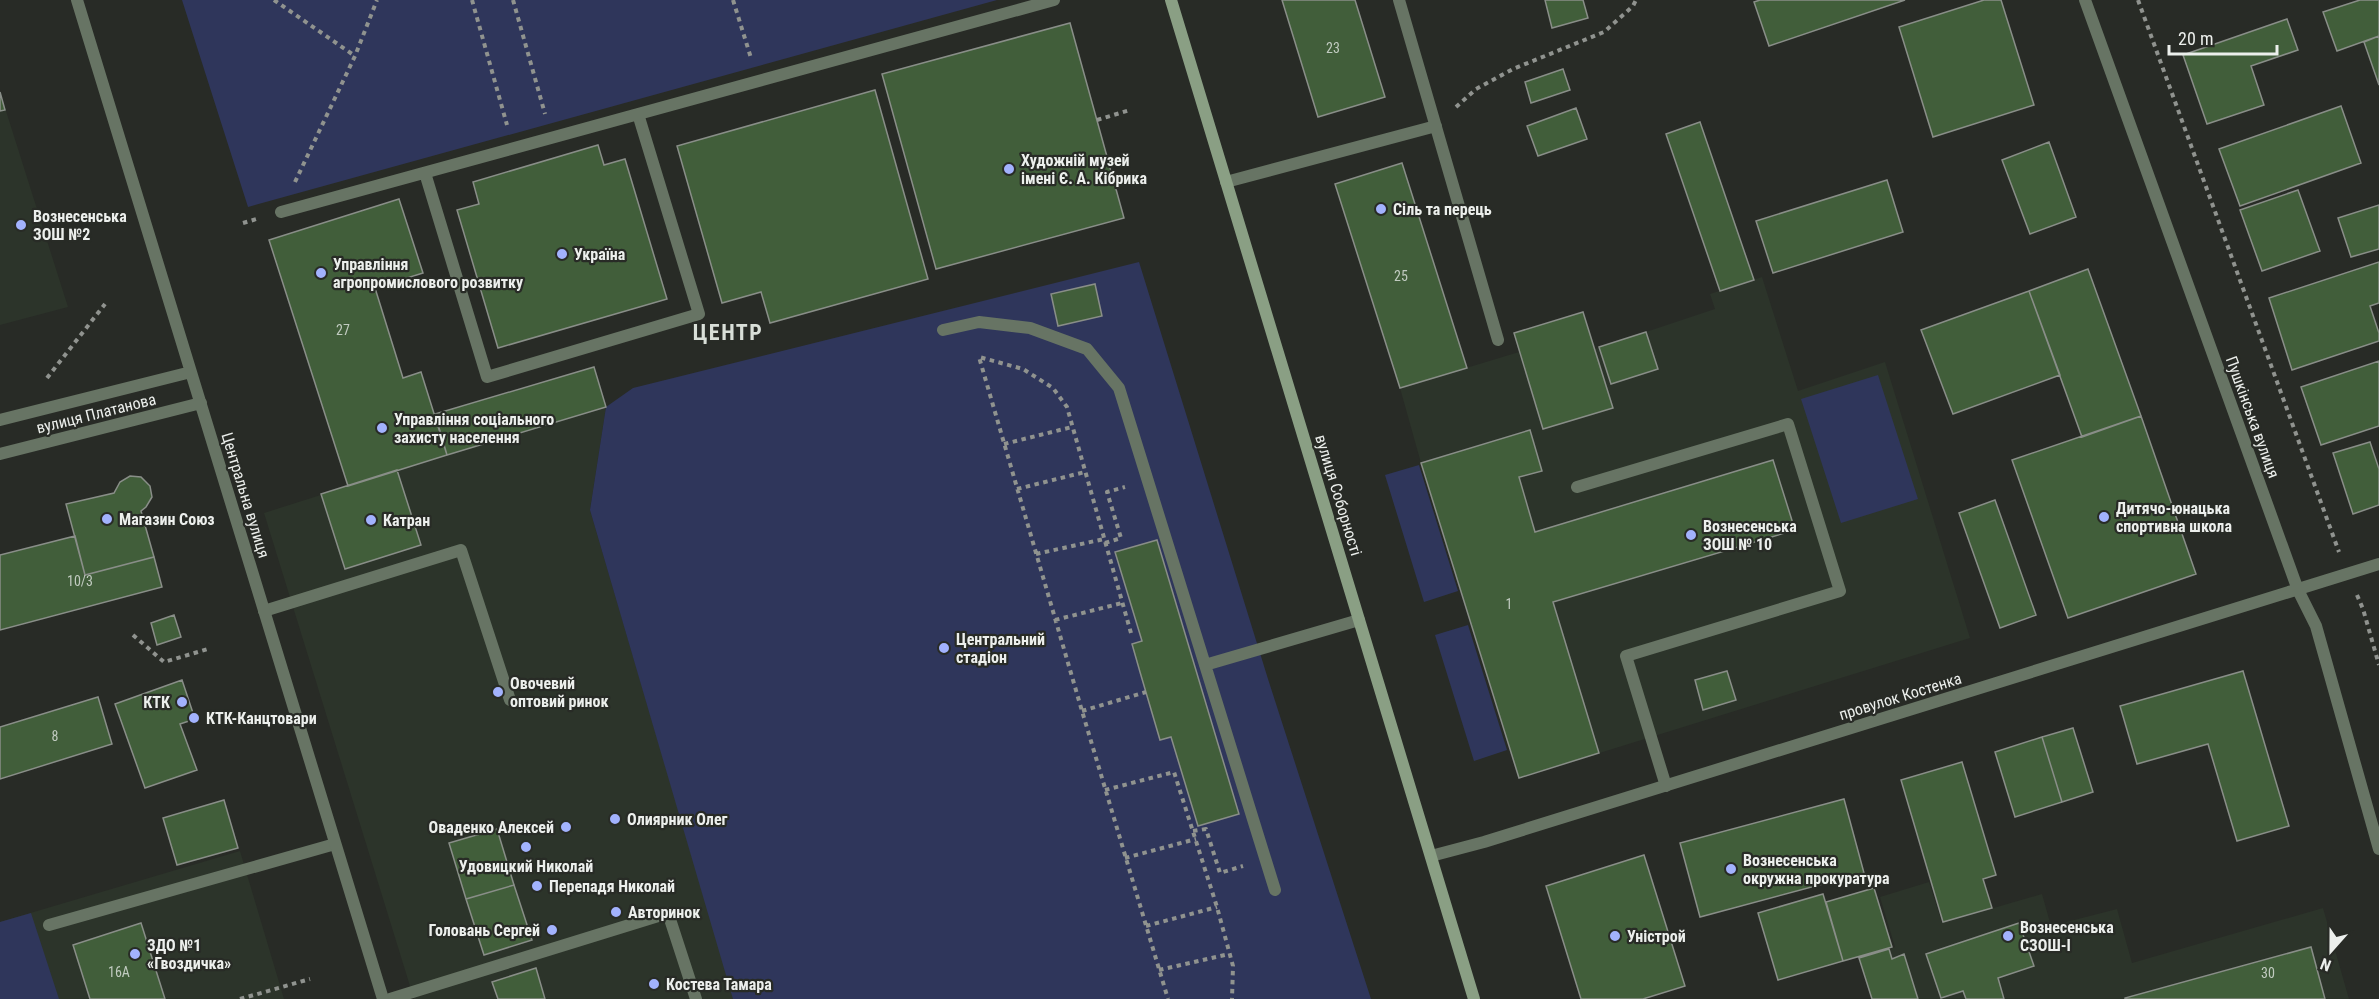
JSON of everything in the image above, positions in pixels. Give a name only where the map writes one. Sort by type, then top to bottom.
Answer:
[{"type":"main road","name":"вулиця Соборності","points":[[1171,0],[1474,999]]},
{"type":"street","name":"Центральна вулиця","points":[[77,0],[383,999]]},
{"type":"street","points":[[281,212],[1054,0]]},
{"type":"street","points":[[1399,0],[1498,340]]},
{"type":"street","name":"Пушкінська вулиця","points":[[2085,0],[2298,590],[2316,626],[2379,849]]},
{"type":"street","points":[[425,173],[487,377],[699,314],[638,114]]},
{"type":"street","points":[[1226,182],[1436,126]]},
{"type":"street","points":[[943,330],[979,322],[1030,328],[1087,349],[1119,388],[1275,890]]},
{"type":"street","name":"вулиця Платанова","points":[[0,420],[191,372]]},
{"type":"street","name":"вулиця Платанова","points":[[0,454],[201,403]]},
{"type":"street","points":[[1577,487],[1788,424],[1840,591],[1626,656],[1666,786]]},
{"type":"street","points":[[264,611],[461,550],[510,700]]},
{"type":"street","name":"провулок Костенка","points":[[1431,856],[1666,786],[2379,564]]},
{"type":"street","points":[[1205,665],[1359,620]]},
{"type":"street","points":[[49,925],[335,844]]},
{"type":"street","points":[[390,999],[669,913],[696,999]]},
{"type":"path","points":[[274,0],[355,56]]},
{"type":"path","points":[[243,223],[281,212],[355,56],[377,0]]},
{"type":"path","points":[[472,0],[514,148]]},
{"type":"path","points":[[513,0],[552,138]]},
{"type":"path","points":[[732,0],[759,81]]},
{"type":"path","points":[[1436,126],[1476,89],[1513,69],[1604,32],[1633,6],[1636,0]]},
{"type":"path","points":[[2138,0],[2348,574],[2363,609],[2379,665]]},
{"type":"path","points":[[1097,120],[1130,110]]},
{"type":"path","points":[[47,378],[105,304]]},
{"type":"path","points":[[1131,633],[1067,407],[1053,388],[1023,369],[979,357],[1168,999]]},
{"type":"path","points":[[1004,444],[1072,427]]},
{"type":"path","points":[[1017,489],[1085,472]]},
{"type":"path","points":[[1036,554],[1121,538],[1107,492]]},
{"type":"path","points":[[1055,620],[1122,603]]},
{"type":"path","points":[[133,635],[164,662],[208,649]]},
{"type":"path","points":[[1082,711],[1146,692]]},
{"type":"path","points":[[1105,790],[1174,772],[1217,907],[1233,966],[1232,999]]},
{"type":"path","points":[[1193,831],[1206,829],[1220,873]]},
{"type":"path","points":[[1125,858],[1196,839]]},
{"type":"path","points":[[1146,926],[1217,907]]},
{"type":"path","points":[[1159,970],[1229,954]]},
{"type":"path","points":[[240,999],[310,979]]},
{"type":"shaded area","points":[[182,0],[997,0],[248,207]]},
{"type":"shaded area","name":"Вознесенська ЗОШ №2","points":[[0,92],[68,307],[0,325]]},
{"type":"shaded area","name":"Центральний стадіон","points":[[1139,262],[1268,679],[1371,999],[733,999],[590,510],[606,407],[633,388]]},
{"type":"shaded area","name":"Вознесенська ЗОШ № 10","points":[[1762,277],[1798,391],[1885,362],[1970,638],[1519,778],[1421,463],[1400,388],[1519,352],[1514,333],[1583,312],[1595,349],[1715,309],[1710,294]]},
{"type":"shaded area","points":[[1878,375],[1918,499],[1841,523],[1801,399]]},
{"type":"shaded area","points":[[606,407],[590,510],[734,999],[414,999],[264,513]]},
{"type":"shaded area","points":[[1419,465],[1458,591],[1424,602],[1385,475]]},
{"type":"shaded area","points":[[1468,625],[1507,750],[1474,761],[1435,635]]},
{"type":"shaded area","name":"ЗДО №1 «Гвоздичка»","points":[[240,851],[284,999],[0,999],[0,922]]},
{"type":"shaded area","name":"Вознесенська СЗОШ-І","points":[[1929,882],[1942,923],[2042,894],[2051,926],[2117,909],[2132,963],[2323,908],[2349,999],[1872,999],[1859,958],[1895,947],[1880,897]]},
{"type":"shaded area","points":[[31,913],[59,999],[0,999],[0,922]]},
{"type":"building","points":[[1282,0],[1355,0],[1385,97],[1318,117]]},
{"type":"building","points":[[1545,0],[1583,0],[1588,18],[1552,28]]},
{"type":"building","points":[[1760,0],[1905,0],[1769,46],[1754,2]]},
{"type":"building","points":[[1984,0],[2001,0],[2034,105],[1933,137],[1899,27]]},
{"type":"building","points":[[2360,0],[2379,0],[2379,36],[2337,51],[2323,12]]},
{"type":"building","points":[[2287,19],[2298,50],[2251,66],[2264,105],[2207,124],[2183,55]]},
{"type":"building","name":"Художній музей імені Є. А. Кібрика","points":[[1070,23],[1124,218],[936,269],[882,74]]},
{"type":"building","points":[[2379,36],[2379,85],[2364,42]]},
{"type":"building","points":[[1563,69],[1570,90],[1531,103],[1525,82]]},
{"type":"building","points":[[875,90],[928,279],[770,323],[761,292],[722,303],[677,146]]},
{"type":"building","points":[[0,92],[5,110],[0,111]]},
{"type":"building","points":[[2341,106],[2361,163],[2240,206],[2219,149]]},
{"type":"building","points":[[1576,108],[1587,139],[1538,156],[1527,126]]},
{"type":"building","points":[[1700,122],[1754,280],[1720,291],[1666,134]]},
{"type":"building","points":[[2049,142],[2076,217],[2030,234],[2002,160]]},
{"type":"building","name":"Україна","points":[[598,145],[604,165],[625,159],[667,299],[498,348],[457,210],[479,204],[473,182]]},
{"type":"building","points":[[1402,163],[1467,368],[1400,388],[1335,184]]},
{"type":"building","points":[[1887,180],[1903,232],[1773,273],[1756,221]]},
{"type":"building","points":[[2298,190],[2320,251],[2262,271],[2240,210]]},
{"type":"building","points":[[399,199],[423,273],[375,288],[403,378],[421,372],[447,455],[348,486],[269,240]]},
{"type":"building","points":[[2379,205],[2379,249],[2351,257],[2338,218]]},
{"type":"building","points":[[2379,262],[2379,303],[2370,306],[2379,333],[2379,341],[2292,370],[2269,298]]},
{"type":"building","points":[[2088,269],[2141,416],[2082,437],[2029,291]]},
{"type":"building","points":[[1095,284],[1102,316],[1058,326],[1051,294]]},
{"type":"building","points":[[2029,291],[2060,375],[1953,414],[1921,330]]},
{"type":"building","points":[[1583,312],[1613,408],[1543,429],[1514,333]]},
{"type":"building","points":[[1646,332],[1658,369],[1611,384],[1599,347]]},
{"type":"building","points":[[2379,361],[2379,426],[2321,445],[2301,387]]},
{"type":"building","points":[[594,367],[606,407],[447,455],[435,414]]},
{"type":"building","name":"Дитячо-юнацька спортивна школа","points":[[2141,416],[2196,574],[2068,618],[2012,460]]},
{"type":"building","points":[[1530,430],[1542,471],[1519,477],[1535,532],[1773,460],[1795,530],[1553,602],[1599,753],[1519,778],[1421,463]]},
{"type":"building","points":[[2370,442],[2379,469],[2379,505],[2353,514],[2333,453]]},
{"type":"building","name":"Катран","points":[[397,470],[421,545],[345,569],[321,494]]},
{"type":"building","name":"Магазин Союз","points":[[130,476],[141,477],[150,486],[152,497],[141,511],[154,557],[85,575],[66,504],[114,493],[120,482]]},
{"type":"building","points":[[1995,500],[2036,615],[2000,628],[1959,513]]},
{"type":"building","points":[[75,536],[85,575],[154,557],[162,587],[0,630],[0,555]]},
{"type":"building","points":[[1157,540],[1239,814],[1198,826],[1171,737],[1160,740],[1132,644],[1142,641],[1115,552]]},
{"type":"building","points":[[174,615],[181,637],[157,645],[151,623]]},
{"type":"building","points":[[1727,671],[1736,700],[1703,710],[1695,680]]},
{"type":"building","points":[[2243,671],[2289,826],[2237,841],[2208,744],[2137,764],[2120,706]]},
{"type":"building","points":[[182,680],[195,719],[180,724],[197,770],[145,788],[115,704]]},
{"type":"building","points":[[98,697],[112,744],[0,779],[0,727]]},
{"type":"building","points":[[2073,728],[2093,792],[2062,802],[2042,737]]},
{"type":"building","points":[[2042,737],[2062,802],[2015,817],[1995,752]]},
{"type":"building","points":[[1962,762],[1996,875],[1983,879],[1992,908],[1943,922],[1901,780]]},
{"type":"building","points":[[1844,799],[1864,873],[1700,917],[1680,843]]},
{"type":"building","points":[[224,800],[238,848],[177,865],[163,818]]},
{"type":"building","points":[[497,829],[514,885],[466,899],[449,843]]},
{"type":"building","name":"Уністрой","points":[[1644,855],[1685,986],[1643,999],[1581,999],[1546,886]]},
{"type":"building","points":[[514,885],[532,940],[484,955],[466,899]]},
{"type":"building","points":[[1874,888],[1892,947],[1843,961],[1826,902]]},
{"type":"building","points":[[1823,894],[1843,961],[1778,980],[1758,913]]},
{"type":"building","name":"ЗДО №1 «Гвоздичка»","points":[[141,923],[165,999],[90,999],[73,945]]},
{"type":"building","points":[[2019,923],[2034,966],[1998,978],[2004,999],[1966,999],[1963,991],[1941,998],[1926,954]]},
{"type":"building","name":"Вознесенська СЗОШ-І","points":[[2311,947],[2325,999],[2125,999],[2125,998]]},
{"type":"building","points":[[1889,949],[1892,959],[1904,954],[1918,999],[1872,999],[1859,958]]},
{"type":"building","points":[[536,968],[545,999],[498,999],[492,982]]},
{"type":"place","name":"Художній музей імені Є. А. Кібрика","points":[[1009,169]]},
{"type":"place","name":"Сіль та перець","points":[[1381,209]]},
{"type":"place","name":"Вознесенська ЗОШ №2","points":[[21,225]]},
{"type":"place","name":"Україна","points":[[562,254]]},
{"type":"place","name":"Управління агропромислового розвитку","points":[[321,273]]},
{"type":"place","name":"Управління соціального захисту населення","points":[[382,428]]},
{"type":"place","name":"Дитячо-юнацька спортивна школа","points":[[2104,517]]},
{"type":"place","name":"Магазин Союз","points":[[107,519]]},
{"type":"place","name":"Катран","points":[[371,520]]},
{"type":"place","name":"Вознесенська ЗОШ № 10","points":[[1691,535]]},
{"type":"place","name":"Центральний стадіон","points":[[944,648]]},
{"type":"place","name":"Овочевий оптовий ринок","points":[[498,692]]},
{"type":"place","name":"КТК","points":[[182,702]]},
{"type":"place","name":"КТК-Канцтовари","points":[[194,718]]},
{"type":"place","name":"Олиярник Олег","points":[[615,819]]},
{"type":"place","name":"Оваденко Алексей","points":[[566,827]]},
{"type":"place","name":"Удовицкий Николай","points":[[526,847]]},
{"type":"place","name":"Вознесенська окружна прокуратура","points":[[1731,869]]},
{"type":"place","name":"Перепадя Николай","points":[[537,886]]},
{"type":"place","name":"Авторинок","points":[[616,912]]},
{"type":"place","name":"Головань Сергей","points":[[552,930]]},
{"type":"place","name":"Уністрой","points":[[1615,936]]},
{"type":"place","name":"Вознесенська СЗОШ-І","points":[[2008,936]]},
{"type":"place","name":"ЗДО №1 «Гвоздичка»","points":[[135,954]]},
{"type":"place","name":"Костева Тамара","points":[[654,984]]},
{"type":"district","name":"ЦЕНТР","points":[[728,332]]}]
